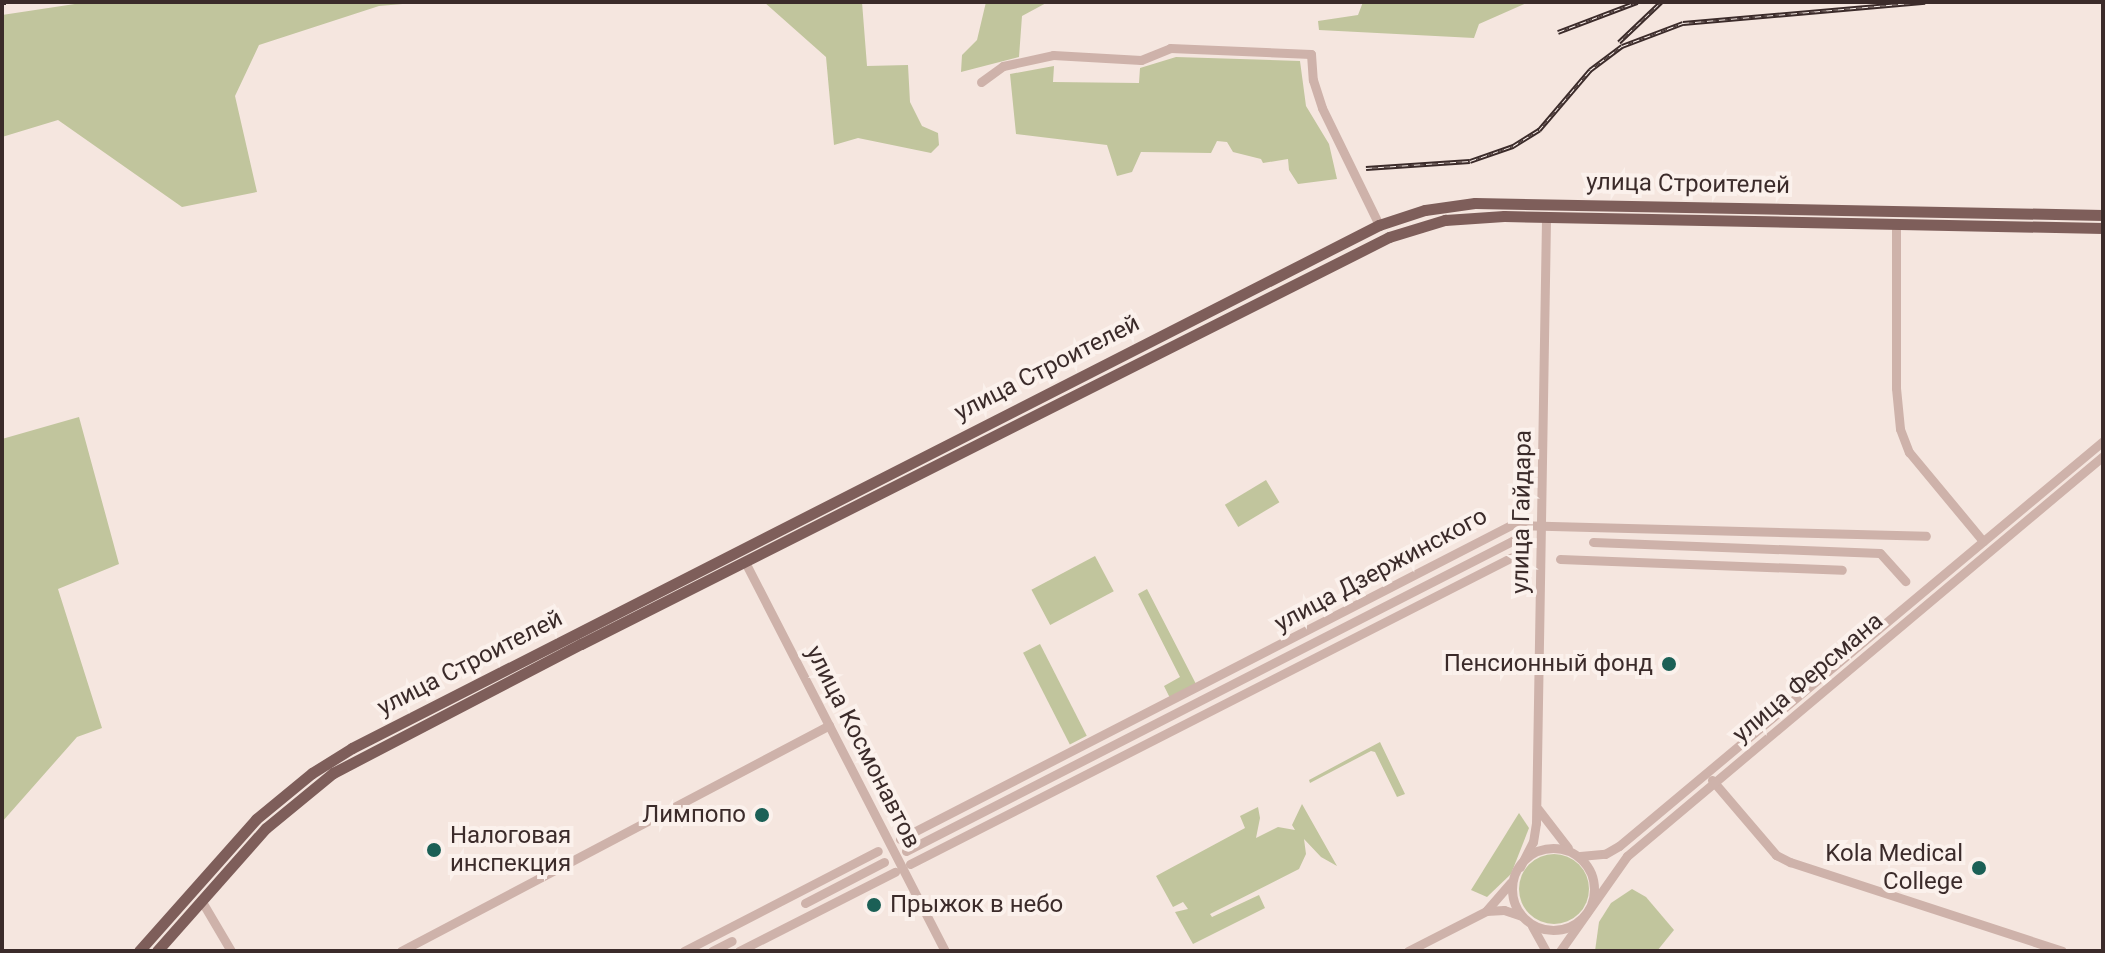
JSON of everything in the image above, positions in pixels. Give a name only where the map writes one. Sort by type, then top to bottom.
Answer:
[{"type":"main road","name":"улица Строителей","points":[[157,951],[266,828],[333,773],[738,549],[1379,225],[1450,205],[1547,203],[2080,221],[2103,228]]},
{"type":"main road","points":[[1546,217],[1547,203]]},
{"type":"main road","points":[[1698,207],[1698,220]]},
{"type":"main road","name":"улица Строителей","points":[[2080,221],[2103,215]]},
{"type":"main road","name":"улица Строителей","points":[[139,951],[237,837],[312,773],[352,748],[745,562],[1389,237],[1426,224],[1464,217],[1698,220],[1897,216]]},
{"type":"main road","points":[[1245,294],[1251,307]]},
{"type":"main road","points":[[1050,392],[1055,405]]},
{"type":"main road","points":[[738,549],[745,562]]},
{"type":"main road","points":[[192,889],[201,900]]},
{"type":"street","points":[[981,82],[1003,66],[1053,55],[1141,60],[1170,48],[1311,54],[1313,80],[1322,108],[1379,225]]},
{"type":"street","points":[[1897,216],[1896,388],[1900,429],[1909,452],[1983,541]]},
{"type":"street","name":"улица Гайдара","points":[[1519,870],[1533,842],[1537,808],[1546,217]]},
{"type":"street","name":"улица Ферсмана","points":[[1580,856],[1605,854],[1619,846],[2103,441]]},
{"type":"street","name":"улица Ферсмана","points":[[1560,951],[1627,856],[2103,456]]},
{"type":"street","points":[[2051,484],[2058,493]]},
{"type":"street","name":"улица Дзержинского","points":[[900,839],[1511,525],[1926,536]]},
{"type":"street","name":"улица Дзержинского","points":[[906,851],[1514,540],[1526,545],[910,864]]},
{"type":"street","points":[[1593,542],[1880,553],[1905,581]]},
{"type":"street","points":[[1560,559],[1842,570]]},
{"type":"street","name":"улица Космонавтов","points":[[745,562],[945,951]]},
{"type":"street","points":[[401,951],[829,725]]},
{"type":"street","points":[[1745,740],[1754,749]]},
{"type":"street","points":[[1707,773],[1776,855],[2062,951]]},
{"type":"street","points":[[1537,808],[1570,851]]},
{"type":"street","points":[[1408,951],[1486,911],[1504,910],[1541,928],[1573,927],[1586,912],[1595,889],[1592,873],[1580,856],[1570,851],[1542,848],[1519,870],[1486,911]]},
{"type":"street","points":[[684,951],[878,851]]},
{"type":"street","points":[[805,903],[884,862]]},
{"type":"street","points":[[1519,870],[1512,897],[1539,934],[1546,951]]},
{"type":"street","points":[[739,951],[895,872]]},
{"type":"street","points":[[201,900],[231,951]]},
{"type":"street","points":[[712,951],[732,941]]},
{"type":"green space","points":[[88,2],[426,2],[379,6],[259,45],[235,96],[257,192],[182,207],[58,120],[2,137],[2,15]]},
{"type":"green space","points":[[764,2],[862,2],[867,66],[908,65],[910,102],[922,126],[938,133],[939,145],[931,153],[858,138],[834,145],[826,57]]},
{"type":"green space","points":[[986,2],[1048,2],[1022,16],[1019,57],[961,72],[962,55],[977,40]]},
{"type":"green space","points":[[1363,2],[1529,2],[1479,24],[1474,38],[1319,30],[1318,21],[1358,15]]},
{"type":"green space","points":[[1176,57],[1300,61],[1306,106],[1329,144],[1337,179],[1298,184],[1289,170],[1288,159],[1263,163],[1261,159],[1233,152],[1227,142],[1217,141],[1211,153],[1141,152],[1132,172],[1117,176],[1107,145],[1016,134],[1010,74],[1054,66],[1053,82],[1139,83],[1140,68]]},
{"type":"green space","points":[[79,417],[119,564],[58,589],[102,728],[77,737],[2,822],[2,439]]},
{"type":"green space","points":[[1266,480],[1279,502],[1238,527],[1225,505]]},
{"type":"green space","points":[[1095,556],[1114,591],[1050,625],[1031,590]]},
{"type":"green space","points":[[1147,589],[1196,684],[1170,698],[1164,686],[1180,677],[1138,594]]},
{"type":"green space","points":[[1040,644],[1087,736],[1070,744],[1023,653]]},
{"type":"green space","points":[[1380,742],[1405,794],[1397,797],[1375,752],[1371,751],[1310,783],[1309,780]]},
{"type":"green space","points":[[1302,804],[1337,866],[1321,857],[1304,839],[1306,854],[1299,869],[1210,914],[1212,917],[1259,895],[1265,908],[1193,944],[1175,912],[1188,909],[1183,902],[1173,907],[1156,876],[1245,828],[1240,816],[1258,807],[1260,818],[1256,838],[1278,827],[1295,830],[1292,825]]},
{"type":"green space","points":[[1519,813],[1529,828],[1511,874],[1487,897],[1471,890]]},
{"type":"green space","points":[[1554,854],[1573,860],[1583,870],[1589,889],[1583,908],[1573,918],[1554,924],[1535,918],[1525,908],[1519,889],[1525,870],[1535,860]]},
{"type":"green space","points":[[1632,889],[1646,897],[1674,930],[1657,951],[1595,951],[1599,922],[1611,903]]},
{"type":"railway","points":[[1558,32],[1637,2]]},
{"type":"railway","points":[[1619,42],[1661,2]]},
{"type":"railway","points":[[1366,168],[1470,161],[1513,146],[1539,130],[1590,70],[1622,46],[1683,23],[1925,2]]},
{"type":"place","name":"Пенсионный фонд","points":[[1669,664]]},
{"type":"place","name":"Лимпопо","points":[[762,815]]},
{"type":"place","name":"Налоговая инспекция","points":[[434,850]]},
{"type":"place","name":"Kola Medical College","points":[[1979,868]]},
{"type":"place","name":"Прыжок в небо","points":[[874,905]]}]
